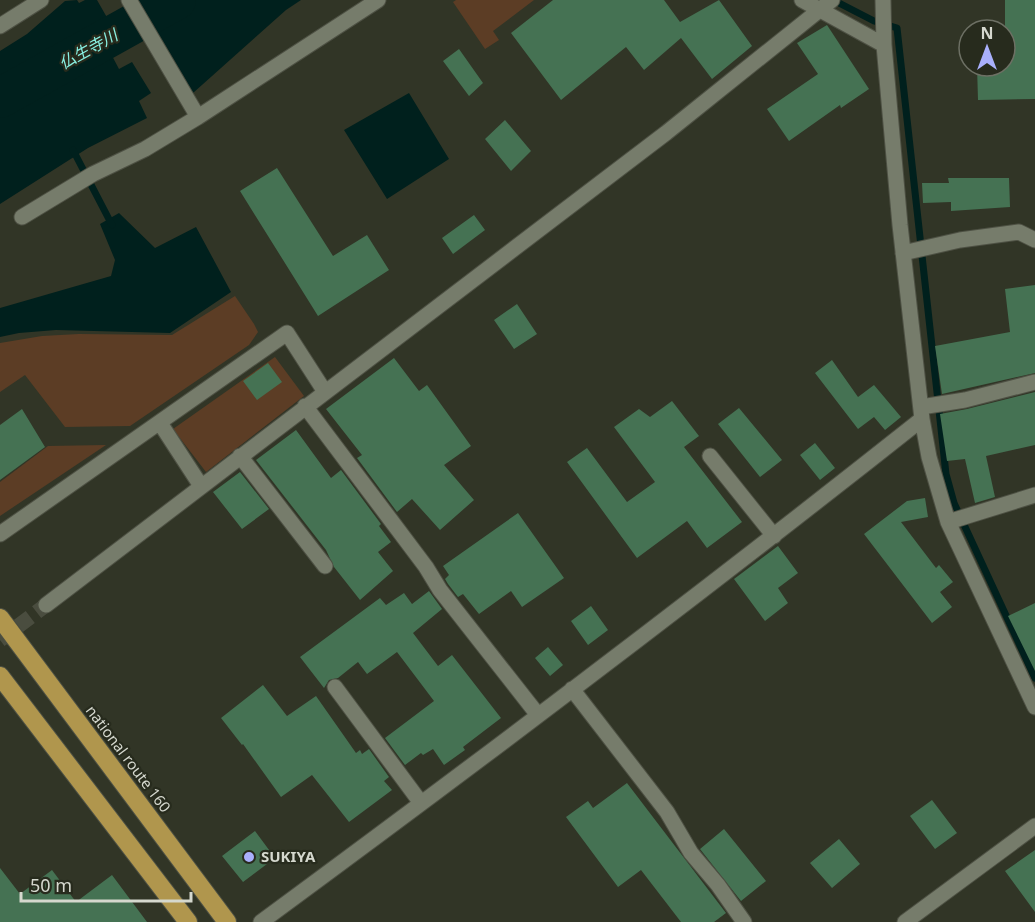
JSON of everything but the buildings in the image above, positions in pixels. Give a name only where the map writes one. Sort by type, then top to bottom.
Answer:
[{"type":"highway","name":"national route 160","points":[[0,618],[227,922]]},
{"type":"highway","points":[[0,676],[188,922]]},
{"type":"street","points":[[0,26],[41,0]]},
{"type":"street","points":[[129,0],[198,117]]},
{"type":"street","points":[[22,217],[93,174],[145,149],[198,117],[378,0]]},
{"type":"street","points":[[802,0],[826,5],[884,45]]},
{"type":"street","points":[[883,0],[884,45],[903,254],[921,413],[929,457],[948,522],[1035,707]]},
{"type":"street","points":[[46,605],[666,133],[826,5]]},
{"type":"street","points":[[903,254],[960,240],[1019,232],[1035,240]]},
{"type":"street","points":[[0,534],[287,333],[325,392]]},
{"type":"street","points":[[261,922],[774,536],[921,413],[1035,382]]},
{"type":"street","points":[[305,406],[426,567],[440,590],[538,715]]},
{"type":"street","points":[[160,423],[201,486]]},
{"type":"street","points":[[240,456],[324,566]]},
{"type":"street","points":[[710,456],[774,536]]},
{"type":"street","points":[[948,522],[1035,495]]},
{"type":"street","points":[[335,687],[422,803]]},
{"type":"street","points":[[572,689],[667,812],[692,853],[744,922]]},
{"type":"street","points":[[905,922],[1035,826]]},
{"type":"shaded area","points":[[456,0],[534,0],[493,31],[499,40],[485,49],[453,2]]},
{"type":"shaded area","points":[[235,296],[258,332],[249,345],[130,426],[65,427],[25,375],[0,392],[0,343],[42,336],[79,334],[172,335]]},
{"type":"shaded area","points":[[275,357],[304,396],[206,472],[173,429]]},
{"type":"shaded area","points":[[106,445],[0,516],[0,482],[48,446]]},
{"type":"water","points":[[77,0],[79,3],[85,0],[97,0],[113,28],[101,35],[119,69],[132,62],[151,93],[139,101],[147,118],[88,148],[0,204],[0,51],[27,34],[65,1]]},
{"type":"water","points":[[138,0],[301,0],[286,10],[193,93]]},
{"type":"water","points":[[409,93],[449,159],[387,199],[344,130]]},
{"type":"water","points":[[119,213],[155,248],[196,227],[231,292],[170,333],[56,330],[0,337],[0,308],[111,276],[115,260],[100,224]]},
{"type":"waterway","name":"仏生寺川","points":[[0,98],[176,0]]},
{"type":"waterway","points":[[833,0],[874,21],[897,28],[946,474],[954,503],[1035,678]]},
{"type":"waterway","points":[[73,150],[112,225]]},
{"type":"tunnel","points":[[0,640],[46,605]]},
{"type":"place","name":"SUKIYA","points":[[249,857]]}]
